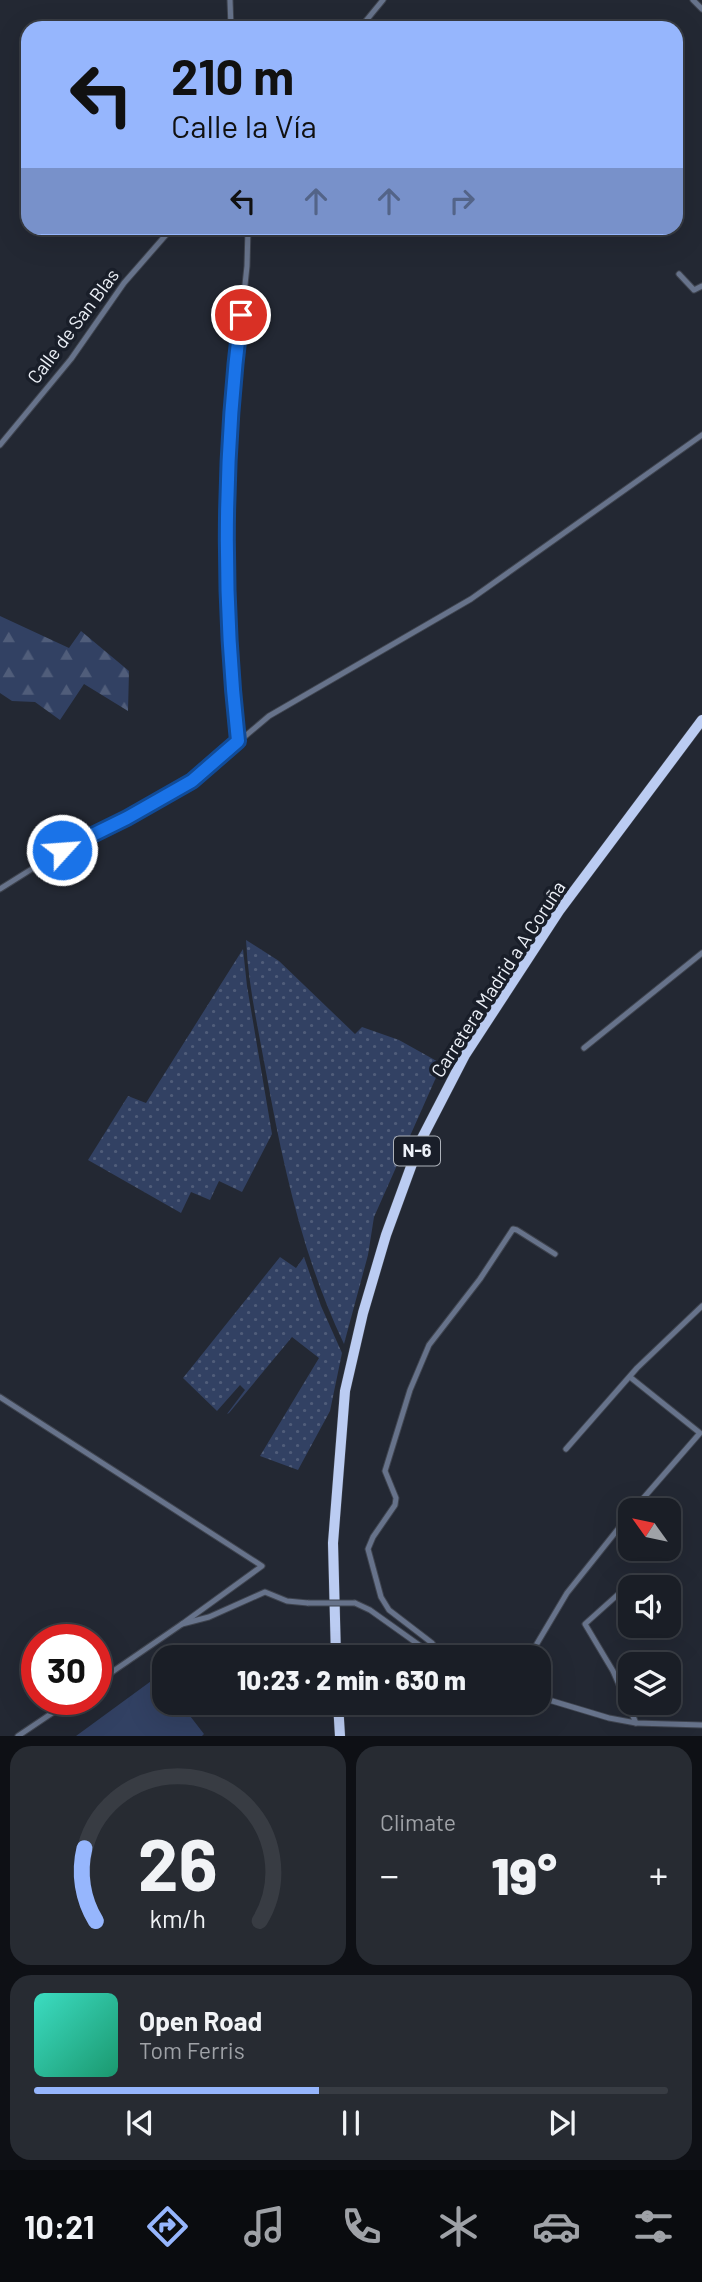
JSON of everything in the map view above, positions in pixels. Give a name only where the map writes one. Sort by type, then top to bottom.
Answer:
[{"type":"highway","name":"Carretera Madrid a A Coruña","points":[[336,1645],[333,1542],[345,1391],[363,1313],[386,1236],[420,1142],[465,1055],[559,911],[702,720]]},
{"type":"highway","points":[[339,1715],[340,1736]]},
{"type":"street","points":[[230,0],[231,21]]},
{"type":"street","points":[[366,21],[383,0]]},
{"type":"street","points":[[693,0],[702,9]]},
{"type":"street","name":"Calle de San Blas","points":[[0,444],[71,359],[124,283],[166,235]]},
{"type":"street","points":[[238,741],[229,645],[226,525],[228,445],[247,266],[248,235]]},
{"type":"street","points":[[679,274],[694,290],[702,286]]},
{"type":"street","points":[[0,889],[62,850],[127,818],[192,781],[269,716],[471,599],[702,435]]},
{"type":"street","points":[[584,1048],[702,953]]},
{"type":"street","points":[[433,1645],[389,1610],[381,1597],[368,1549],[395,1505],[396,1498],[385,1471],[410,1390],[429,1345],[480,1279],[513,1230],[555,1254]]},
{"type":"street","points":[[566,1449],[630,1377],[702,1306]]},
{"type":"street","points":[[630,1377],[700,1433],[644,1498]]},
{"type":"street","points":[[0,1397],[262,1566],[112,1672]]},
{"type":"street","points":[[536,1645],[567,1593],[618,1529]]},
{"type":"street","points":[[182,1624],[209,1617],[265,1592],[287,1601],[308,1604],[355,1602],[421,1645]]},
{"type":"street","points":[[618,1595],[586,1624],[613,1671],[636,1723]]},
{"type":"street","points":[[551,1701],[636,1723],[702,1725]]},
{"type":"street","points":[[18,1736],[49,1715]]},
{"type":"green space","points":[[0,616],[69,648],[81,631],[129,671],[128,711],[84,684],[60,720],[35,702],[12,701],[0,693]]},
{"type":"green space","points":[[246,940],[279,961],[355,1034],[362,1027],[399,1040],[442,1064],[374,1217],[368,1255],[344,1344],[317,1278],[287,1177],[254,1006]]},
{"type":"green space","points":[[243,949],[272,1134],[242,1192],[219,1181],[210,1200],[191,1192],[181,1213],[88,1160],[128,1096],[146,1103]]},
{"type":"green space","points":[[280,1257],[296,1268],[304,1257],[321,1306],[342,1353],[330,1411],[298,1470],[260,1456],[319,1358],[292,1337],[227,1414],[245,1390],[240,1385],[217,1411],[183,1378]]},
{"type":"green space","points":[[152,1680],[152,1715],[189,1715],[204,1734],[76,1736],[105,1715],[112,1715],[112,1710]]},
{"type":"route","points":[[62,850],[127,818],[192,781],[238,741],[229,645],[226,525],[228,445],[241,315]]}]
